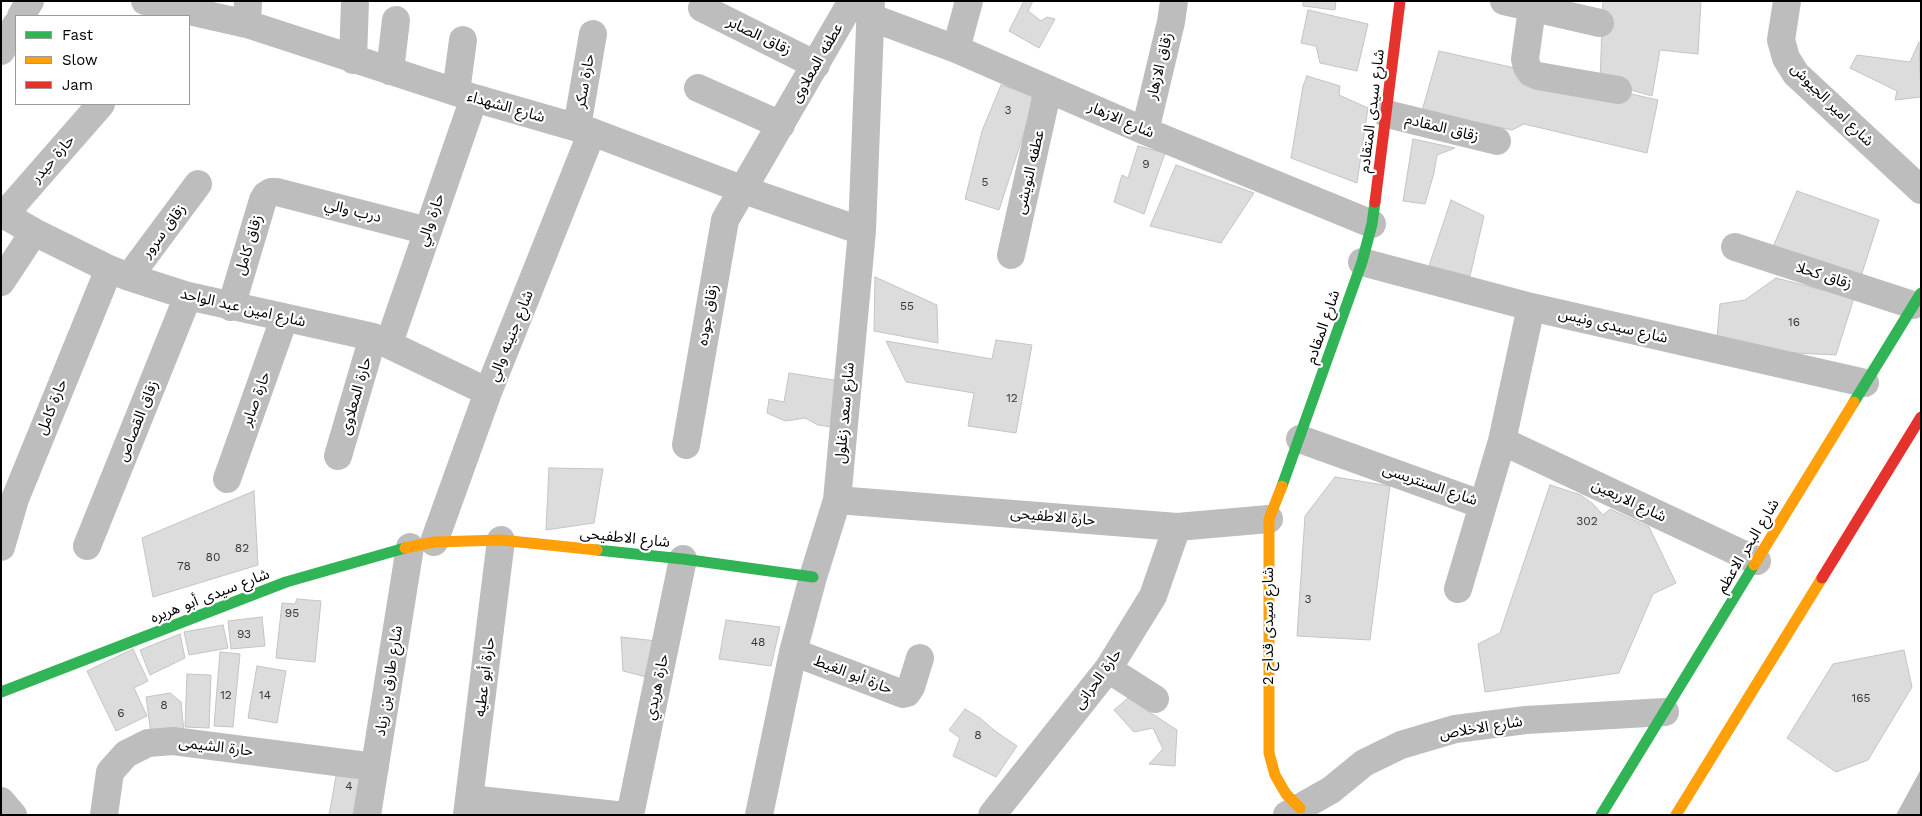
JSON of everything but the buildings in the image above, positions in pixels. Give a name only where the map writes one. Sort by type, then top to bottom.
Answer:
[{"type":"street","points":[[22,15],[30,1]]},
{"type":"street","points":[[353,60],[355,1]]},
{"type":"street","points":[[956,49],[969,1]]},
{"type":"street","name":"زقاق الازهار","points":[[1145,130],[1171,22],[1174,1]]},
{"type":"street","name":"شارع سيدى المتقادم","points":[[1372,224],[1400,1]]},
{"type":"street","points":[[1504,1],[1532,4],[1600,22]]},
{"type":"street","name":"شارع امير الجيوش","points":[[1787,1],[1781,40],[1786,58],[1796,74],[1921,190]]},
{"type":"street","points":[[1532,4],[1525,59],[1531,73],[1538,76],[1618,90]]},
{"type":"street","name":"شارع الازهار","points":[[864,6],[1048,89],[1372,224]]},
{"type":"street","name":"عطفه المعلاوى","points":[[744,190],[816,65],[864,6]]},
{"type":"street","name":"شارع سعد زغلول","points":[[760,815],[793,652],[813,577],[837,500],[862,231],[864,6]]},
{"type":"street","name":"شارع الشهداء","points":[[155,8],[247,13],[353,60],[585,130],[744,190],[862,231]]},
{"type":"street","name":"زقاق الصابر","points":[[702,8],[816,65]]},
{"type":"street","points":[[390,71],[396,20]]},
{"type":"street","name":"حارة سكر","points":[[585,130],[593,34]]},
{"type":"street","name":"حارة والي","points":[[381,340],[428,231],[465,95],[463,40]]},
{"type":"street","points":[[698,88],[781,125]]},
{"type":"street","name":"عطفه النويشى","points":[[1011,255],[1048,89]]},
{"type":"street","name":"حارة حيدر","points":[[3,214],[101,105]]},
{"type":"street","name":"زقاق المقادم","points":[[1387,114],[1497,141]]},
{"type":"street","name":"شارع جنينه والي","points":[[422,544],[488,392],[585,130]]},
{"type":"street","name":"زقاق سرور","points":[[119,273],[198,184]]},
{"type":"street","name":"زقاق جوده","points":[[686,445],[725,220],[744,190]]},
{"type":"street","name":"زقاق كامل","points":[[230,307],[263,200],[271,192],[277,192]]},
{"type":"street","name":"درب والي","points":[[277,192],[428,231]]},
{"type":"street","name":"شارع امين عبد الواحد","points":[[3,214],[34,232],[119,273],[188,296],[230,307],[381,340],[488,392]]},
{"type":"street","name":"شارع المقادم","points":[[1300,439],[1362,262],[1372,224]]},
{"type":"street","points":[[1,282],[34,232]]},
{"type":"street","name":"زقاق كحلا","points":[[1735,247],[1917,299]]},
{"type":"street","name":"شارع سيدى ونيس","points":[[1362,262],[1531,307],[1865,382]]},
{"type":"street","name":"حارة كامل","points":[[1,547],[14,498],[119,273]]},
{"type":"street","name":"زقاق القصاص","points":[[88,546],[188,296]]},
{"type":"street","name":"شارع البحر الاعظم","points":[[1601,815],[1917,299]]},
{"type":"street","name":"شارع السنتريسى","points":[[1300,439],[1483,505],[1502,441],[1531,307]]},
{"type":"street","name":"حارة صابر","points":[[227,479],[284,319]]},
{"type":"street","name":"حارة المعلاوى","points":[[338,456],[381,340]]},
{"type":"street","points":[[1676,815],[1921,416]]},
{"type":"street","name":"شارع سيدى قداح 2","points":[[1294,812],[1275,775],[1269,753],[1269,519],[1300,439]]},
{"type":"street","name":"شارع الاربعين","points":[[1502,441],[1757,560]]},
{"type":"street","name":"حارة الاطفيحى","points":[[837,500],[1177,527],[1269,519]]},
{"type":"street","points":[[1458,589],[1483,505]]},
{"type":"street","name":"حارة الحرانى","points":[[992,815],[1108,669],[1153,596],[1177,527]]},
{"type":"street","name":"شارع الاطفيحى","points":[[422,544],[501,540],[684,559],[813,577]]},
{"type":"street","name":"حارة أبو عطيه","points":[[468,807],[501,540]]},
{"type":"street","name":"شارع سيدى أبو هريره","points":[[1,692],[286,582],[422,544]]},
{"type":"street","name":"شارع طارق بن زياد","points":[[367,815],[375,767],[422,544]]},
{"type":"street","name":"حارة هريدي","points":[[630,815],[684,559]]},
{"type":"street","name":"حارة أبو الغيط","points":[[793,652],[903,694],[907,693],[911,687],[920,658]]},
{"type":"street","points":[[1108,669],[1155,699]]},
{"type":"street","name":"شارع الاخلاص","points":[[1294,812],[1332,802],[1364,763],[1401,745],[1455,729],[1526,720],[1665,712]]},
{"type":"street","name":"حارة الشيمى","points":[[104,815],[110,772],[126,754],[148,743],[173,741],[375,767]]},
{"type":"street","points":[[1,801],[13,815]]},
{"type":"street","points":[[468,807],[616,815]]},
{"type":"shaded area","points":[[1921,769],[1921,815],[1896,815]]},
{"type":"traffic: fast","points":[[1282,486],[1362,262],[1372,224],[1375,202]]},
{"type":"traffic: fast","points":[[1854,402],[1921,293]]},
{"type":"traffic: fast","points":[[1,692],[286,582],[405,548]]},
{"type":"traffic: fast","points":[[597,550],[683,559],[813,577]]},
{"type":"traffic: fast","points":[[1601,815],[1754,565]]},
{"type":"traffic: slow","points":[[1754,565],[1854,402]]},
{"type":"traffic: slow","points":[[1282,486],[1269,519],[1269,753],[1275,775],[1286,794],[1300,808]]},
{"type":"traffic: slow","points":[[405,548],[434,542],[501,540],[597,550]]},
{"type":"traffic: slow","points":[[1676,815],[1822,578]]},
{"type":"traffic: jam","points":[[1375,202],[1400,1]]},
{"type":"traffic: jam","points":[[1822,578],[1921,417]]}]
